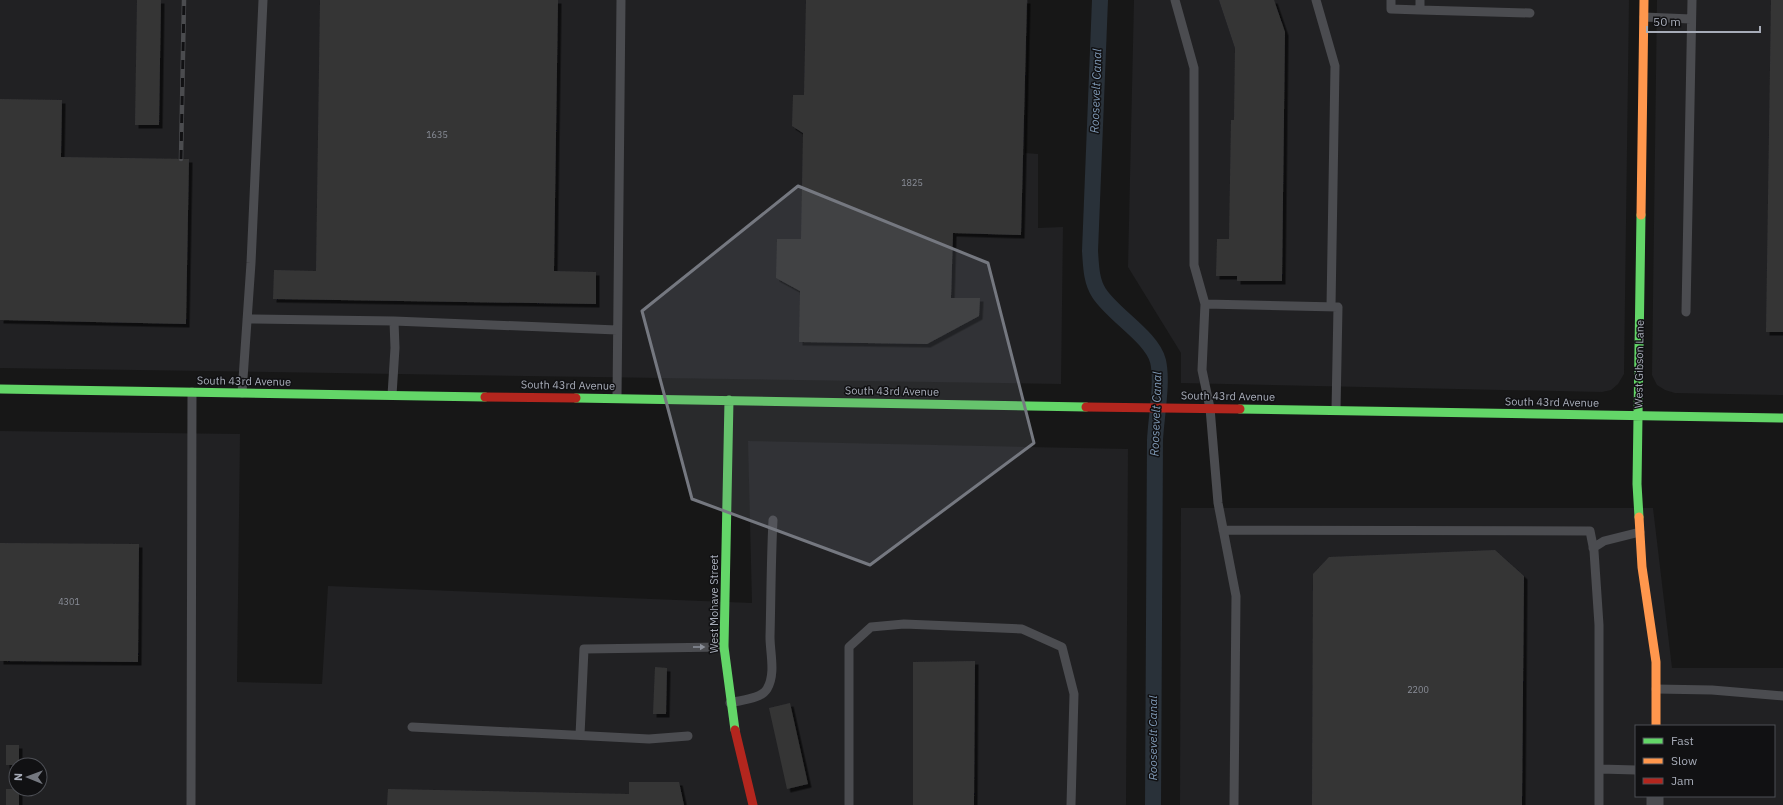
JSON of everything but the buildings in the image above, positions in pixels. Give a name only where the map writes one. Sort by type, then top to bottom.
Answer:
[{"type":"main road","name":"West Gibson Lane","points":[[1644,0],[1637,484],[1642,567],[1656,662],[1656,725]]},
{"type":"main road","name":"South 43rd Avenue","points":[[0,389],[1783,418]]},
{"type":"main road","name":"West Mohave Street","points":[[729,400],[724,647],[733,724],[753,805]]},
{"type":"lane","points":[[242,393],[263,0]]},
{"type":"lane","points":[[616,398],[621,0]]},
{"type":"lane","points":[[1175,0],[1194,68],[1194,265],[1205,304],[1202,370],[1210,408],[1218,503],[1236,596],[1234,805]]},
{"type":"lane","points":[[1316,0],[1335,66],[1331,307]]},
{"type":"lane","points":[[1391,0],[1391,8],[1530,13]]},
{"type":"lane","points":[[1420,0],[1420,10]]},
{"type":"lane","points":[[1686,312],[1692,0]]},
{"type":"lane","points":[[1644,17],[1691,19]]},
{"type":"lane","points":[[1205,304],[1338,307],[1336,410]]},
{"type":"lane","points":[[247,319],[394,321],[618,330]]},
{"type":"lane","points":[[392,395],[395,348],[394,321]]},
{"type":"lane","points":[[191,805],[192,392]]},
{"type":"lane","points":[[730,703],[760,695],[767,689],[770,680],[772,666],[770,640],[773,520]]},
{"type":"lane","points":[[1223,530],[1590,531],[1593,548],[1599,625],[1599,805]]},
{"type":"lane","points":[[1593,548],[1604,540],[1640,532]]},
{"type":"lane","points":[[849,805],[849,647],[871,627],[904,624],[1022,629],[1062,647],[1074,694],[1071,805]]},
{"type":"lane","points":[[580,736],[584,649],[724,647]]},
{"type":"lane","points":[[1656,689],[1712,690],[1783,696]]},
{"type":"lane","points":[[412,727],[649,739],[688,736]]},
{"type":"lane","points":[[1600,769],[1635,770]]},
{"type":"highlighted area","points":[[798,186],[988,263],[1034,443],[870,565],[692,499],[642,311]]},
{"type":"shaded area","points":[[0,0],[1028,0],[1025,153],[1038,154],[1038,228],[1063,227],[1061,384],[0,368]]},
{"type":"shaded area","points":[[1134,0],[1629,0],[1624,374],[1618,384],[1611,390],[1602,392],[1181,383],[1181,353],[1128,267]]},
{"type":"shaded area","points":[[1657,0],[1783,0],[1783,395],[1675,393],[1665,390],[1657,385],[1652,375]]},
{"type":"shaded area","points":[[0,431],[240,434],[237,682],[322,684],[328,586],[752,603],[748,441],[1128,449],[1126,805],[0,805]]},
{"type":"shaded area","points":[[1181,508],[1653,508],[1672,668],[1783,668],[1783,805],[1180,805]]},
{"type":"waterway","name":"Roosevelt Canal","points":[[1100,0],[1090,251],[1092,273],[1096,288],[1105,301],[1148,343],[1154,352],[1158,361],[1160,379],[1155,440],[1153,805]]},
{"type":"railway","points":[[181,159],[184,0]]},
{"type":"traffic: fast","points":[[1639,517],[1637,484],[1641,215]]},
{"type":"traffic: fast","points":[[0,389],[485,397]]},
{"type":"traffic: fast","points":[[576,398],[1086,407]]},
{"type":"traffic: fast","points":[[729,400],[724,647],[735,730]]},
{"type":"traffic: fast","points":[[1240,409],[1783,418]]},
{"type":"traffic: slow","points":[[1641,215],[1644,0]]},
{"type":"traffic: slow","points":[[1639,517],[1642,567],[1656,662],[1656,725]]},
{"type":"traffic: jam","points":[[485,397],[576,398]]},
{"type":"traffic: jam","points":[[1086,407],[1240,409]]},
{"type":"traffic: jam","points":[[735,730],[753,805]]}]
